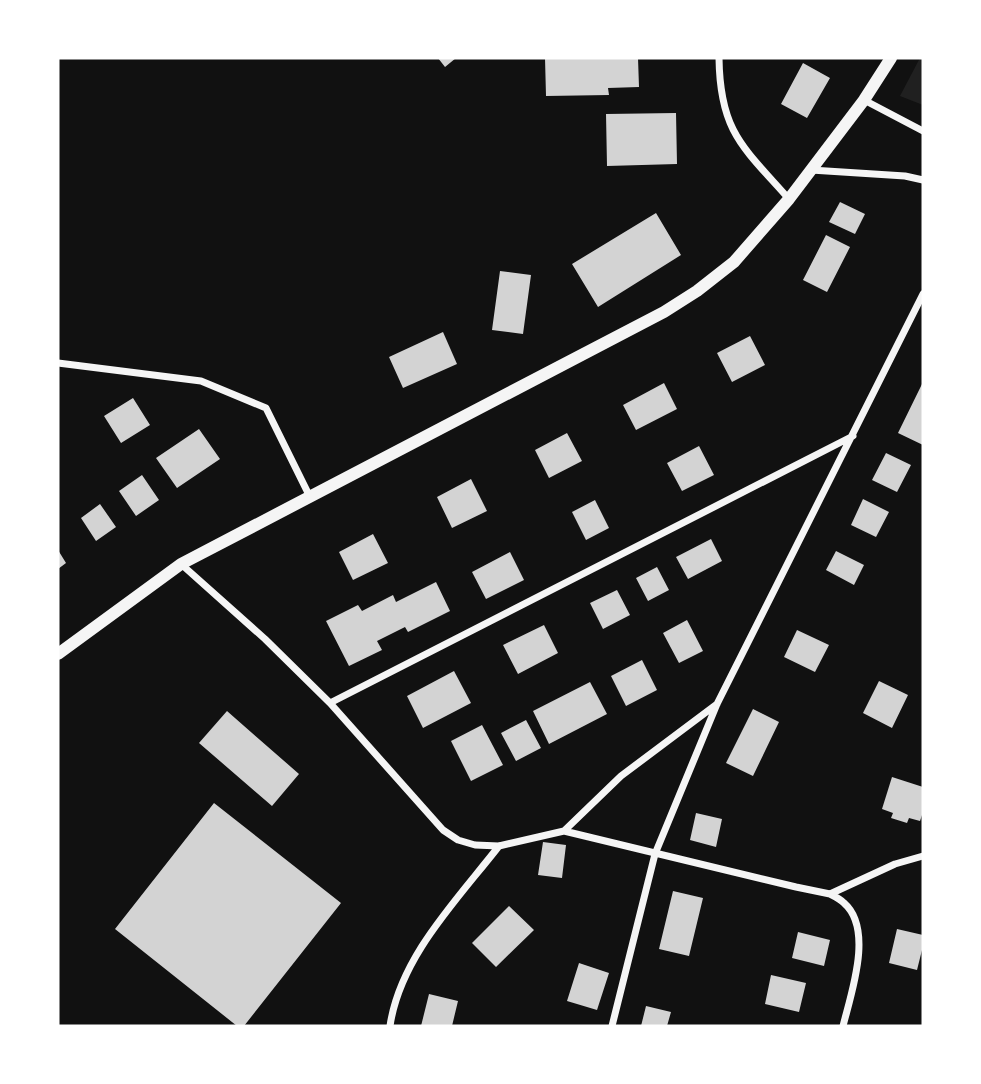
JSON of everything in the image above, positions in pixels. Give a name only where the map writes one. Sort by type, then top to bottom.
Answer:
[{"type":"street","points":[[719,58],[719,88],[726,118],[739,144],[789,199]]},
{"type":"street","points":[[58,654],[181,564],[664,312],[697,291],[734,262],[789,199],[864,100],[891,58]]},
{"type":"street","points":[[864,100],[923,131]]},
{"type":"street","points":[[811,170],[905,176],[923,180]]},
{"type":"street","points":[[612,1026],[655,854],[717,704],[923,294]]},
{"type":"street","points":[[58,363],[201,381],[266,408],[310,497]]},
{"type":"street","points":[[330,703],[853,436]]},
{"type":"street","points":[[181,564],[265,639],[330,703],[443,830],[458,840],[475,845],[499,846],[564,831],[830,894],[845,903],[852,913],[858,932],[859,962],[843,1026]]},
{"type":"street","points":[[564,831],[621,776],[717,704]]},
{"type":"street","points":[[390,1026],[401,983],[420,947],[499,846]]},
{"type":"street","points":[[830,894],[895,864],[923,856]]},
{"type":"shaded area","points":[[920,58],[923,58],[923,105],[900,96]]},
{"type":"building","points":[[438,58],[456,58],[445,67]]},
{"type":"building","points":[[545,58],[638,58],[639,87],[608,88],[609,95],[546,96]]},
{"type":"building","points":[[803,63],[830,78],[807,118],[781,104]]},
{"type":"building","points":[[676,113],[677,164],[607,166],[606,114]]},
{"type":"building","points":[[840,202],[865,214],[855,234],[829,222]]},
{"type":"building","points":[[656,213],[681,255],[598,307],[572,264]]},
{"type":"building","points":[[826,235],[850,247],[827,292],[803,280]]},
{"type":"building","points":[[500,271],[531,275],[523,334],[492,330]]},
{"type":"building","points":[[443,332],[457,364],[403,388],[389,357]]},
{"type":"building","points":[[750,336],[765,365],[732,382],[717,353]]},
{"type":"building","points":[[923,382],[923,445],[898,433]]},
{"type":"building","points":[[664,383],[677,409],[636,430],[623,405]]},
{"type":"building","points":[[133,398],[150,425],[121,443],[104,416]]},
{"type":"building","points":[[199,429],[220,459],[177,488],[156,458]]},
{"type":"building","points":[[567,433],[582,461],[549,478],[535,450]]},
{"type":"building","points":[[699,446],[714,475],[682,491],[667,463]]},
{"type":"building","points":[[886,453],[911,465],[897,492],[872,480]]},
{"type":"building","points":[[142,475],[159,500],[136,516],[119,491]]},
{"type":"building","points":[[471,479],[487,511],[452,528],[437,497]]},
{"type":"building","points":[[863,499],[889,512],[876,537],[851,525]]},
{"type":"building","points":[[595,500],[609,528],[586,540],[572,512]]},
{"type":"building","points":[[100,504],[116,527],[96,541],[81,518]]},
{"type":"building","points":[[373,534],[388,563],[353,580],[339,552]]},
{"type":"building","points":[[711,539],[722,561],[688,579],[676,557]]},
{"type":"building","points":[[58,550],[66,563],[58,569]]},
{"type":"building","points":[[836,551],[864,565],[854,585],[826,570]]},
{"type":"building","points":[[510,552],[524,580],[486,599],[472,572]]},
{"type":"building","points":[[657,567],[669,590],[648,601],[636,578]]},
{"type":"building","points":[[436,582],[450,611],[408,632],[405,627],[377,641],[382,650],[349,666],[326,621],[358,605],[362,611],[393,595],[396,602]]},
{"type":"building","points":[[617,590],[630,615],[603,629],[590,603]]},
{"type":"building","points":[[687,620],[703,651],[679,663],[663,633]]},
{"type":"building","points":[[544,625],[558,653],[518,674],[503,645]]},
{"type":"building","points":[[797,630],[829,645],[815,672],[784,657]]},
{"type":"building","points":[[642,660],[657,690],[626,706],[611,676]]},
{"type":"building","points":[[454,671],[471,703],[423,728],[407,696]]},
{"type":"building","points":[[879,681],[908,695],[892,728],[863,713]]},
{"type":"building","points":[[590,682],[607,714],[549,744],[533,711]]},
{"type":"building","points":[[753,709],[779,722],[753,776],[726,763]]},
{"type":"building","points":[[227,711],[299,774],[272,806],[199,743]]},
{"type":"building","points":[[526,720],[541,748],[516,761],[501,733]]},
{"type":"building","points":[[482,725],[503,765],[471,781],[451,741]]},
{"type":"building","points":[[892,777],[923,787],[923,812],[920,821],[909,818],[907,823],[891,818],[893,813],[882,809]]},
{"type":"building","points":[[214,803],[341,903],[244,1026],[237,1026],[115,929]]},
{"type":"building","points":[[696,813],[722,819],[716,847],[690,840]]},
{"type":"building","points":[[543,842],[566,845],[562,878],[538,875]]},
{"type":"building","points":[[673,891],[703,898],[689,956],[659,949]]},
{"type":"building","points":[[509,906],[534,930],[496,967],[472,943]]},
{"type":"building","points":[[897,929],[923,935],[917,970],[889,963]]},
{"type":"building","points":[[798,932],[830,940],[824,966],[792,958]]},
{"type":"building","points":[[579,963],[609,973],[597,1010],[567,1001]]},
{"type":"building","points":[[771,975],[806,983],[799,1012],[765,1004]]},
{"type":"building","points":[[429,994],[458,1001],[452,1026],[421,1026]]},
{"type":"building","points":[[646,1006],[671,1012],[667,1026],[641,1026]]}]
